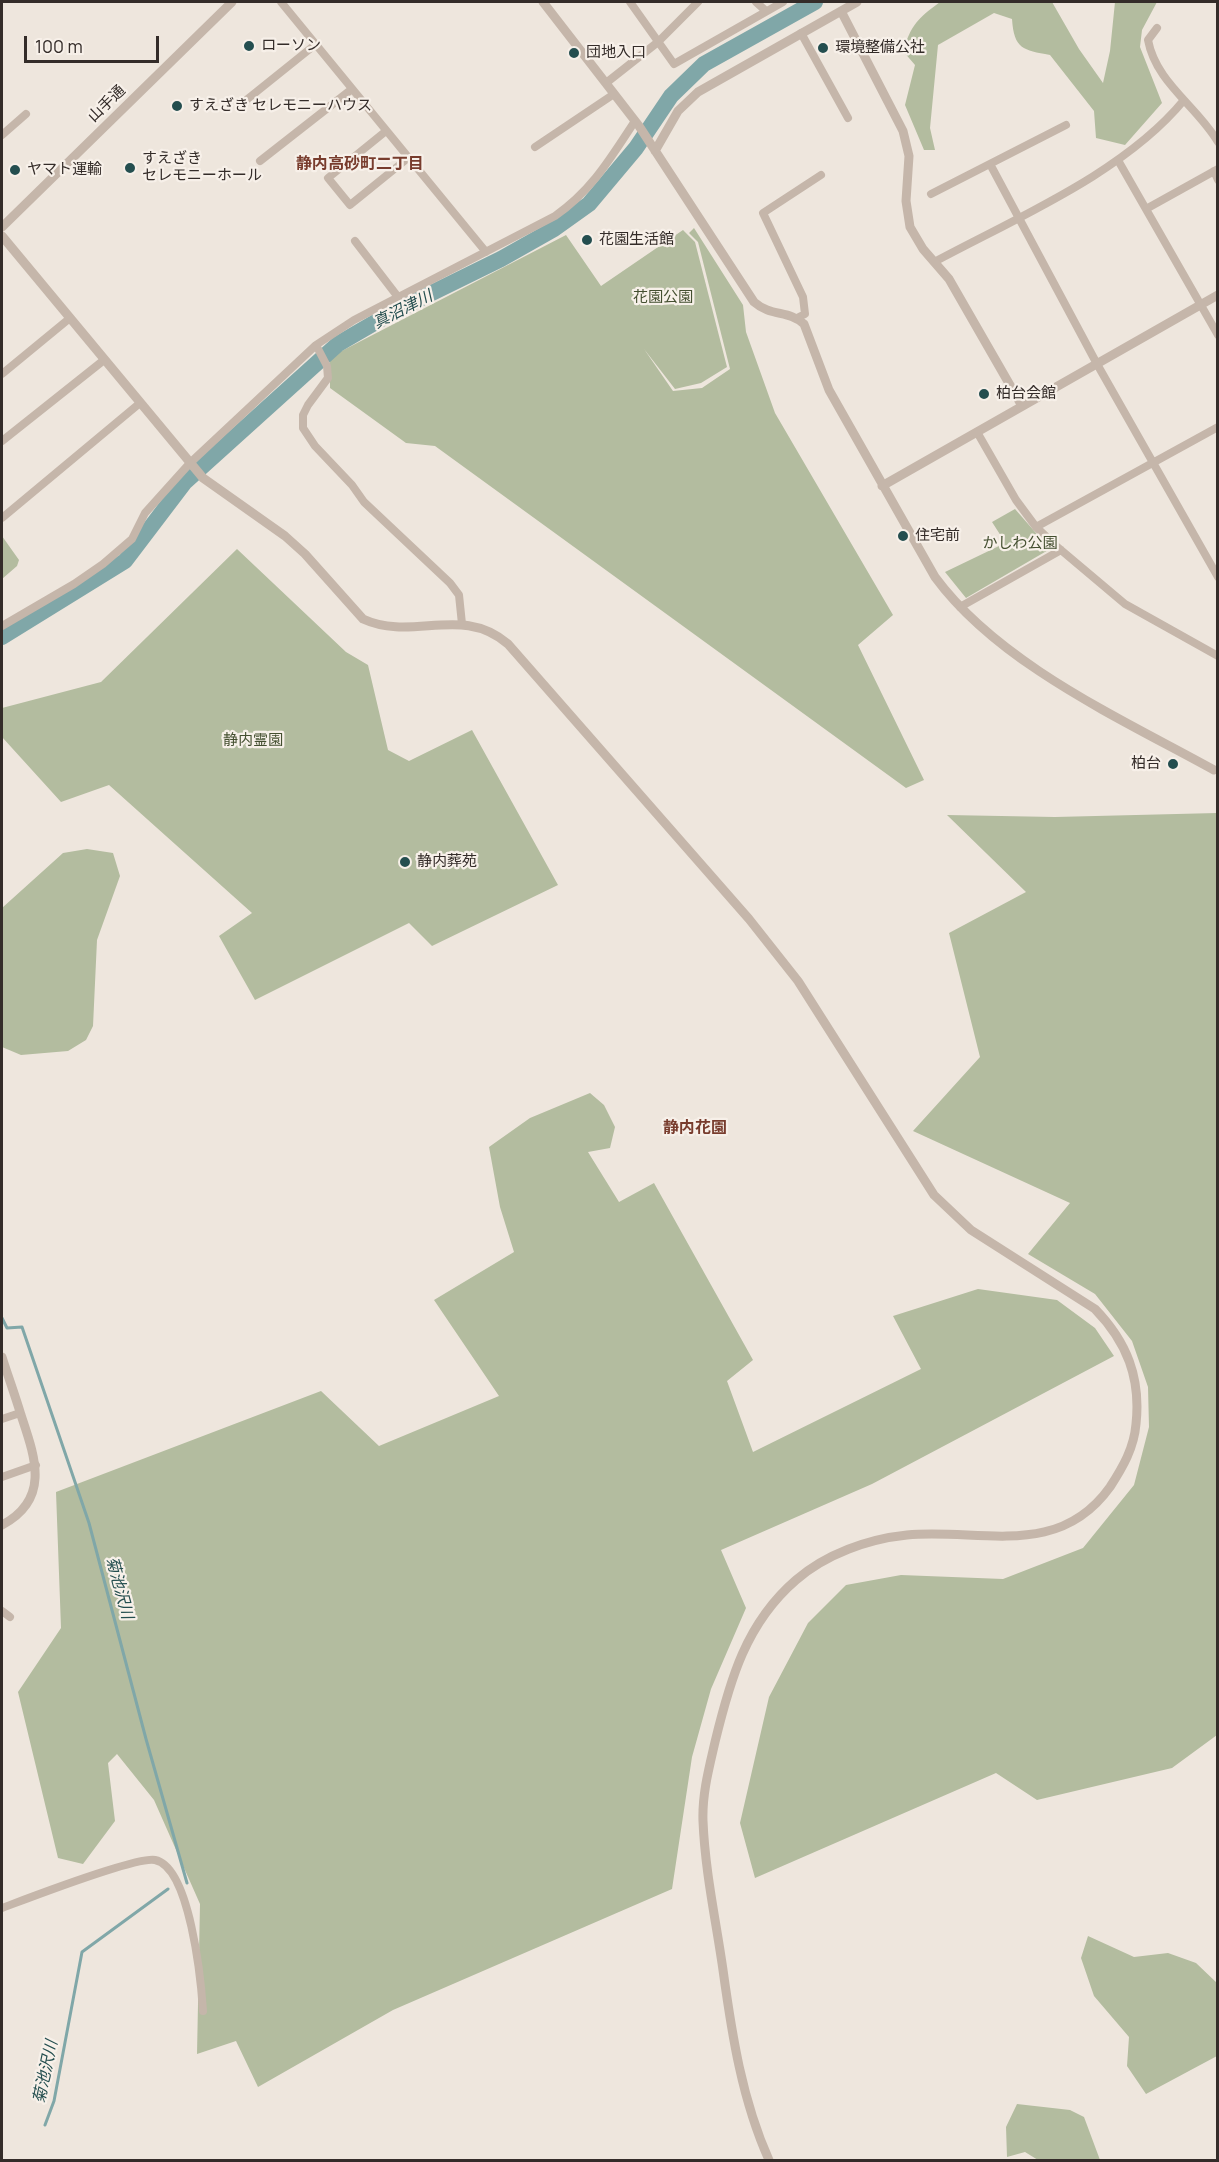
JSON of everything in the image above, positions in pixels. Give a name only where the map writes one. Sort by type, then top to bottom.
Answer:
[{"type":"street","name":"山手通","points":[[2,227],[232,2]]},
{"type":"street","points":[[281,2],[486,252]]},
{"type":"street","points":[[543,2],[637,124],[754,302],[770,313],[798,318],[804,324],[829,390],[935,577],[960,607],[1038,670],[1216,769]]},
{"type":"street","points":[[630,2],[674,64],[783,2]]},
{"type":"street","points":[[606,83],[658,42],[698,2]]},
{"type":"street","points":[[756,2],[766,11]]},
{"type":"street","points":[[653,147],[678,111],[693,96],[858,2]]},
{"type":"street","points":[[840,11],[903,131],[909,156],[906,201],[910,227],[923,249],[936,261],[949,279],[1022,406]]},
{"type":"street","points":[[1157,28],[1148,40],[1150,53],[1157,68],[1210,129],[1218,142]]},
{"type":"street","points":[[801,33],[848,118]]},
{"type":"street","points":[[240,105],[316,44]]},
{"type":"street","points":[[260,162],[352,89]]},
{"type":"street","points":[[535,147],[614,94]]},
{"type":"street","points":[[936,261],[1119,162],[1154,134],[1184,100]]},
{"type":"street","points":[[2,135],[26,114]]},
{"type":"street","points":[[2,626],[103,564],[132,539],[145,513],[191,465],[318,348],[354,320],[555,216],[575,202],[593,184],[637,124]]},
{"type":"street","points":[[931,194],[1066,125]]},
{"type":"street","points":[[386,131],[328,178],[350,205],[408,158]]},
{"type":"street","points":[[1119,162],[1218,335]]},
{"type":"street","points":[[990,164],[1096,364],[1154,462],[1218,578]]},
{"type":"street","points":[[1146,209],[1216,170],[1218,180]]},
{"type":"street","points":[[798,318],[805,314],[803,297],[763,213],[821,175]]},
{"type":"street","points":[[2,236],[203,478],[285,536],[305,554],[363,619],[375,624],[399,628],[462,624],[492,631],[508,644],[749,919],[798,981],[934,1195],[971,1230],[1095,1309],[1123,1344],[1136,1380],[1137,1414],[1131,1448],[1117,1476],[1089,1510],[1055,1529],[1035,1535],[1011,1538],[908,1535],[876,1540],[849,1549],[814,1566],[796,1579],[762,1615],[748,1638],[729,1685],[706,1785],[703,1820],[736,2056],[746,2099],[769,2160]]},
{"type":"street","points":[[355,241],[398,297]]},
{"type":"street","points":[[882,486],[1218,295]]},
{"type":"street","points":[[2,374],[70,318]]},
{"type":"street","points":[[318,348],[327,366],[328,378],[303,415],[303,428],[315,447],[352,485],[364,502],[450,583],[459,595],[462,624]]},
{"type":"street","points":[[2,441],[104,360]]},
{"type":"street","points":[[2,518],[140,403]]},
{"type":"street","points":[[1036,527],[1218,427]]},
{"type":"street","points":[[977,432],[1016,500],[1036,527],[1125,604],[1218,656]]},
{"type":"street","points":[[960,607],[1061,550]]},
{"type":"street","points":[[2,1360],[36,1465],[35,1484],[26,1506],[2,1525]]},
{"type":"street","points":[[2,1419],[20,1413]]},
{"type":"street","points":[[2,1477],[36,1465]]},
{"type":"street","points":[[2,1611],[10,1617]]},
{"type":"street","points":[[2,1908],[126,1864],[152,1859],[162,1862],[171,1869],[179,1884],[188,1915],[200,1971],[203,2011]]},
{"type":"green space","points":[[940,2],[1052,2],[1079,49],[1103,83],[1110,51],[1115,2],[1157,2],[1142,30],[1140,47],[1162,103],[1125,145],[1096,138],[1094,111],[1050,55],[1022,46],[1015,37],[1012,19],[994,13],[938,45],[930,128],[935,150],[924,150],[905,105],[915,65],[903,51],[916,23]]},
{"type":"green space","name":"花園公園","points":[[694,228],[743,305],[746,332],[775,413],[893,615],[858,645],[924,780],[906,788],[435,446],[406,443],[330,388],[330,357],[566,235],[601,286],[683,230],[695,242],[727,367],[701,383],[675,389],[644,349],[673,391],[702,388],[730,369],[698,242],[689,233]]},
{"type":"green space","name":"かしわ公園","points":[[1015,509],[1050,549],[966,598],[945,572],[999,546],[1001,536],[992,522]]},
{"type":"green space","points":[[2,536],[19,560],[17,566],[2,579]]},
{"type":"green space","name":"静内霊園","points":[[237,549],[346,652],[368,665],[388,750],[409,761],[472,730],[558,885],[432,946],[409,923],[255,1000],[219,936],[252,913],[109,785],[61,802],[2,737],[2,708],[101,682]]},
{"type":"green space","points":[[1217,813],[1217,1735],[1172,1768],[1037,1800],[996,1773],[755,1878],[740,1823],[769,1697],[808,1623],[846,1585],[901,1575],[1003,1579],[1083,1548],[1134,1485],[1149,1427],[1148,1387],[1132,1341],[1095,1294],[1028,1254],[1070,1203],[913,1131],[980,1057],[949,933],[1026,892],[947,815],[1055,817]]},
{"type":"green space","points":[[87,849],[113,853],[120,876],[97,940],[93,1026],[86,1040],[68,1051],[21,1055],[2,1047],[2,908],[63,853]]},
{"type":"green space","points":[[590,1093],[604,1105],[615,1127],[610,1148],[588,1152],[619,1202],[654,1183],[753,1360],[727,1381],[753,1452],[921,1369],[893,1316],[978,1289],[1057,1300],[1095,1328],[1114,1356],[872,1484],[721,1550],[746,1608],[711,1689],[692,1757],[672,1889],[393,2010],[258,2087],[236,2041],[197,2054],[200,1904],[154,1800],[117,1754],[108,1763],[115,1821],[83,1864],[58,1858],[18,1692],[61,1628],[56,1492],[321,1391],[379,1446],[499,1396],[434,1300],[514,1252],[500,1207],[489,1147],[530,1118]]},
{"type":"green space","points":[[1088,1936],[1134,1957],[1168,1953],[1196,1963],[1217,1983],[1217,2056],[1146,2094],[1127,2066],[1129,2037],[1094,1996],[1081,1958]]},
{"type":"green space","points":[[1017,2104],[1070,2110],[1084,2117],[1100,2160],[1038,2160],[1025,2152],[1007,2157],[1006,2127]]},
{"type":"waterway","name":"真沼津川","points":[[2,637],[125,561],[185,482],[338,344],[393,312],[501,259],[554,229],[589,204],[636,148],[671,96],[704,64],[815,2]]},
{"type":"waterway","name":"菊池沢川","points":[[2,1318],[7,1328],[22,1327],[89,1523],[187,1883]]},
{"type":"waterway","name":"菊池沢川","points":[[45,2125],[54,2101],[82,1952],[168,1889]]},
{"type":"place","name":"ローソン","points":[[249,46]]},
{"type":"place","name":"環境整備公社","points":[[823,48]]},
{"type":"place","name":"団地入口","points":[[574,53]]},
{"type":"place","name":"すえざき セレモニーハウス","points":[[177,106]]},
{"type":"place","name":"すえざき セレモニーホール","points":[[130,168]]},
{"type":"place","name":"ヤマト運輸","points":[[15,170]]},
{"type":"place","name":"花園生活館","points":[[587,240]]},
{"type":"place","name":"柏台会館","points":[[984,394]]},
{"type":"place","name":"住宅前","points":[[903,536]]},
{"type":"place","name":"柏台","points":[[1173,764]]},
{"type":"place","name":"静内葬苑","points":[[405,862]]},
{"type":"district","name":"静内高砂町二丁目","points":[[360,165]]},
{"type":"district","name":"静内花園","points":[[695,1129]]}]
